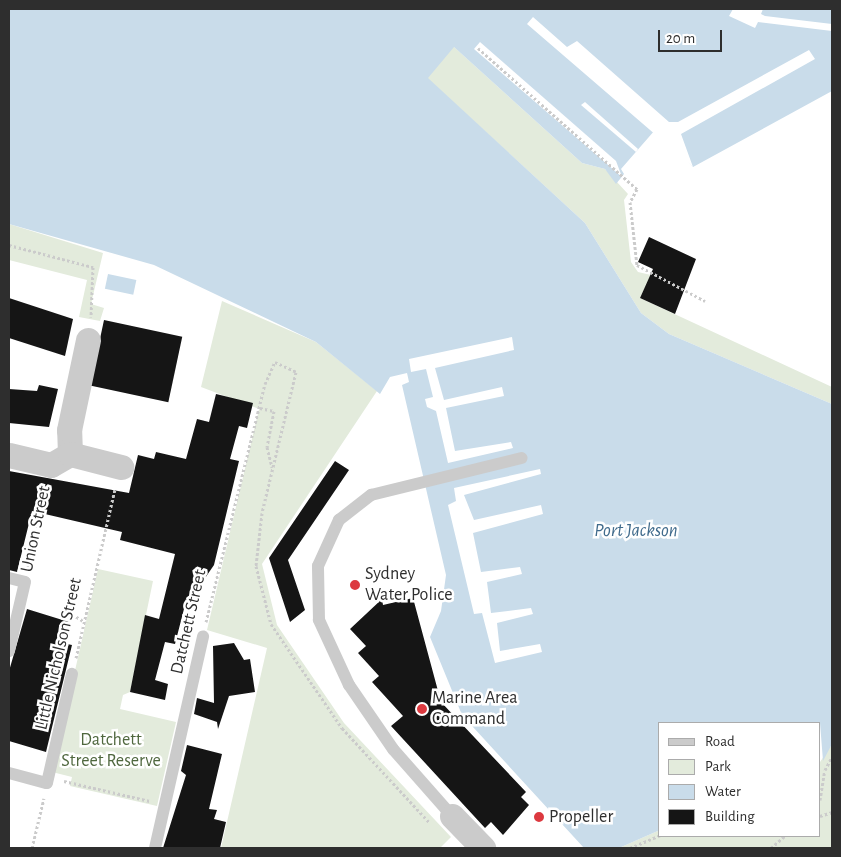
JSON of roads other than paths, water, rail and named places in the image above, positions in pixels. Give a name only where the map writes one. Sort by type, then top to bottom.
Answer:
[{"type":"street","points":[[60,460],[69,430],[88,340]]},
{"type":"street","points":[[9,455],[120,467]]},
{"type":"street","points":[[452,816],[483,848]]},
{"type":"lane","points":[[452,816],[394,749],[349,685],[319,620],[318,566],[339,520],[371,495],[522,458]]},
{"type":"lane","name":"Union Street","points":[[9,578],[25,582],[9,651]]},
{"type":"lane","name":"Datchett Street","points":[[155,848],[203,636]]},
{"type":"lane","name":"Little Nicholson Street","points":[[9,773],[48,780],[72,674]]},
{"type":"water","name":"Port Jackson","points":[[9,9],[832,9],[832,91],[693,167],[655,130],[621,169],[624,174],[616,184],[605,169],[582,163],[454,47],[428,78],[585,223],[641,313],[669,334],[832,404],[832,744],[823,761],[821,722],[658,722],[658,831],[619,848],[584,848],[462,715],[430,637],[441,611],[446,575],[402,385],[409,382],[407,373],[390,377],[380,394],[316,342],[154,265],[9,224]]},
{"type":"water","points":[[108,274],[136,280],[133,295],[105,289]]},
{"type":"place","name":"Sydney Water Police","points":[[355,585]]},
{"type":"place","name":"Marine Area Command","points":[[422,709]]},
{"type":"place","name":"Propeller","points":[[539,817]]},
{"type":"park label","name":"Datchett Street Reserve","points":[[111,751]]}]
